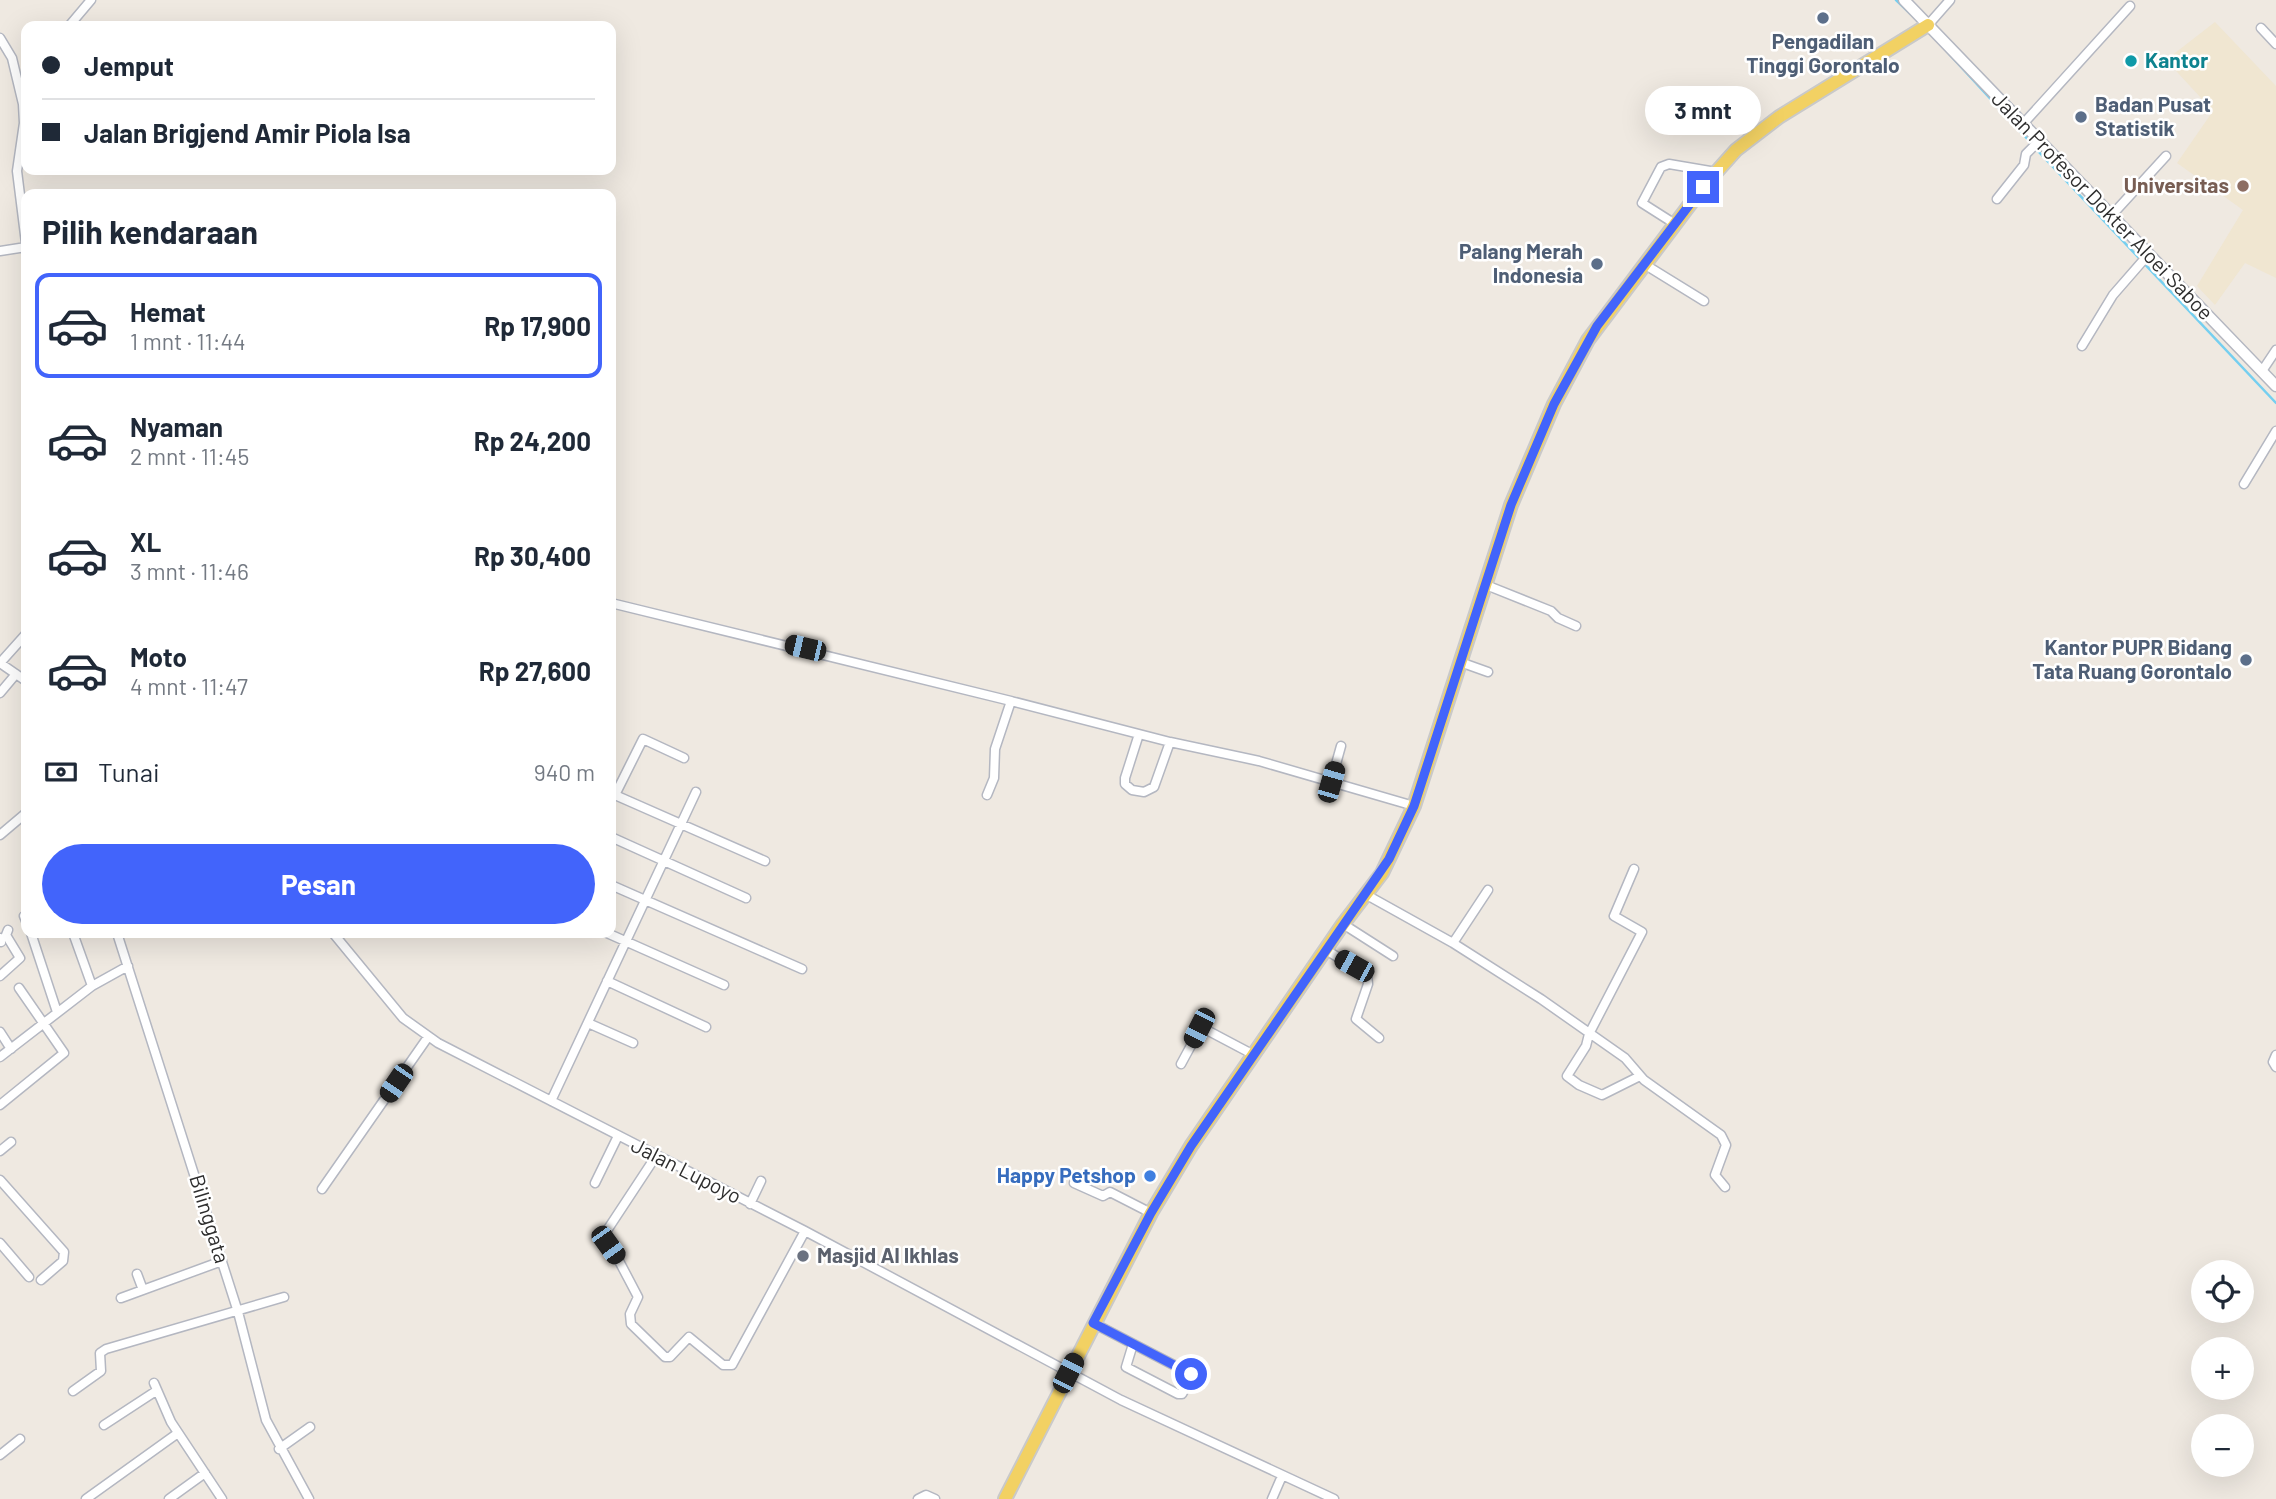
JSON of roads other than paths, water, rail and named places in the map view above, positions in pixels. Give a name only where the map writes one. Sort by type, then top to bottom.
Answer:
[{"type":"main road","points":[[1004,1499],[1151,1213],[1191,1146],[1389,859],[1414,806],[1511,505],[1554,404],[1588,340],[1675,224],[1736,150],[1779,117],[1928,25]]},
{"type":"street","points":[[73,21],[91,0]]},
{"type":"street","name":"Jalan Profesor Dokter Aloei Saboe","points":[[1904,0],[2023,124],[2035,145],[2111,216],[2143,260],[2276,386]]},
{"type":"street","points":[[1928,25],[1950,0]]},
{"type":"street","points":[[2023,124],[2130,6]]},
{"type":"street","points":[[2261,28],[2276,44]]},
{"type":"street","points":[[0,38],[8,49],[19,80],[21,97]]},
{"type":"street","points":[[21,144],[17,171],[21,204]]},
{"type":"street","points":[[1997,199],[2024,165],[2035,145]]},
{"type":"street","points":[[2111,216],[2166,156]]},
{"type":"street","points":[[1675,224],[1642,203],[1661,167],[1668,164],[1716,172]]},
{"type":"street","points":[[0,251],[21,246]]},
{"type":"street","points":[[2082,346],[2113,295],[2143,260]]},
{"type":"street","points":[[1644,264],[1704,301]]},
{"type":"street","points":[[2262,371],[2276,350]]},
{"type":"street","points":[[2244,484],[2276,430]]},
{"type":"street","points":[[1486,585],[1551,611],[1556,617],[1576,626]]},
{"type":"street","points":[[616,604],[805,648],[1170,742],[1259,761],[1414,806]]},
{"type":"street","points":[[21,640],[0,663],[21,678]]},
{"type":"street","points":[[1460,662],[1488,672]]},
{"type":"street","points":[[0,693],[16,674]]},
{"type":"street","points":[[987,795],[994,778],[996,742],[1011,701]]},
{"type":"street","points":[[1139,734],[1125,778],[1125,784],[1132,790],[1144,792],[1154,787],[1170,742]]},
{"type":"street","points":[[616,793],[643,739],[684,758]]},
{"type":"street","points":[[1331,782],[1341,747]]},
{"type":"street","points":[[551,1101],[696,792]]},
{"type":"street","points":[[616,795],[765,861]]},
{"type":"street","points":[[0,835],[21,817]]},
{"type":"street","points":[[616,839],[746,898]]},
{"type":"street","points":[[1634,870],[1614,916],[1642,932],[1589,1034],[1586,1046],[1568,1073],[1572,1081],[1602,1095],[1640,1076]]},
{"type":"street","points":[[616,888],[802,969]]},
{"type":"street","points":[[1453,943],[1488,890]]},
{"type":"street","points":[[1365,894],[1453,943],[1625,1058],[1640,1076],[1724,1139],[1725,1153],[1715,1175],[1724,1187]]},
{"type":"street","points":[[1343,924],[1393,956]]},
{"type":"street","points":[[616,937],[724,985]]},
{"type":"street","points":[[0,976],[20,958],[3,938]]},
{"type":"street","points":[[33,938],[57,1012]]},
{"type":"street","points":[[75,938],[92,986]]},
{"type":"street","name":"Bilinggata","points":[[118,938],[231,1315],[258,1396],[279,1449],[309,1499]]},
{"type":"street","name":"Jalan Lupoyo","points":[[338,938],[394,1007],[428,1037],[805,1231],[1068,1373],[1334,1499]]},
{"type":"street","points":[[1326,950],[1367,975],[1368,984],[1356,1019],[1379,1038]]},
{"type":"street","points":[[0,1058],[92,986],[125,967]]},
{"type":"street","points":[[607,981],[706,1027]]},
{"type":"street","points":[[0,1104],[64,1054],[19,988]]},
{"type":"street","points":[[588,1023],[633,1043]]},
{"type":"street","points":[[1181,1064],[1201,1027],[1254,1055]]},
{"type":"street","points":[[0,1032],[11,1049]]},
{"type":"street","points":[[321,1189],[428,1037]]},
{"type":"street","points":[[2276,1055],[2273,1062],[2276,1067]]},
{"type":"street","points":[[595,1183],[618,1136]]},
{"type":"street","points":[[0,1151],[11,1142]]},
{"type":"street","points":[[656,1156],[602,1238],[618,1259],[638,1297],[630,1314],[631,1324],[665,1357],[670,1357],[689,1337],[723,1365],[732,1366],[805,1231]]},
{"type":"street","points":[[0,1180],[64,1252],[63,1261],[41,1280]]},
{"type":"street","points":[[750,1204],[761,1181]]},
{"type":"street","points":[[1074,1183],[1103,1196],[1110,1192],[1151,1213]]},
{"type":"street","points":[[0,1243],[29,1276]]},
{"type":"street","points":[[121,1298],[217,1262]]},
{"type":"street","points":[[137,1274],[143,1290]]},
{"type":"street","points":[[73,1391],[101,1371],[100,1353],[106,1349],[231,1315],[284,1297]]},
{"type":"street","points":[[1093,1323],[1191,1374],[1182,1394],[1126,1367],[1133,1344]]},
{"type":"street","points":[[104,1425],[155,1387],[178,1433],[222,1499]]},
{"type":"street","points":[[279,1449],[310,1427]]},
{"type":"street","points":[[86,1499],[178,1433]]},
{"type":"street","points":[[0,1442],[3,1452],[20,1439]]},
{"type":"street","points":[[169,1499],[205,1473]]},
{"type":"street","points":[[1272,1499],[1282,1476]]},
{"type":"street","points":[[918,1499],[926,1495],[935,1499]]},
{"type":"waterway","points":[[1896,0],[1918,21]]},
{"type":"waterway","points":[[1939,43],[2032,144]]},
{"type":"waterway","points":[[2036,149],[2276,403]]},
{"type":"place","name":"Pengadilan Tinggi Gorontalo","points":[[1823,18]]},
{"type":"place","name":"Kantor","points":[[2131,61]]},
{"type":"place","name":"Badan Pusat Statistik","points":[[2081,117]]},
{"type":"place","name":"Universitas","points":[[2243,186]]},
{"type":"place","name":"Palang Merah Indonesia","points":[[1597,264]]},
{"type":"place","name":"Kantor PUPR Bidang Tata Ruang Gorontalo","points":[[2246,660]]},
{"type":"place","name":"Happy Petshop","points":[[1150,1176]]},
{"type":"place","name":"Masjid Al Ikhlas","points":[[803,1256]]}]
